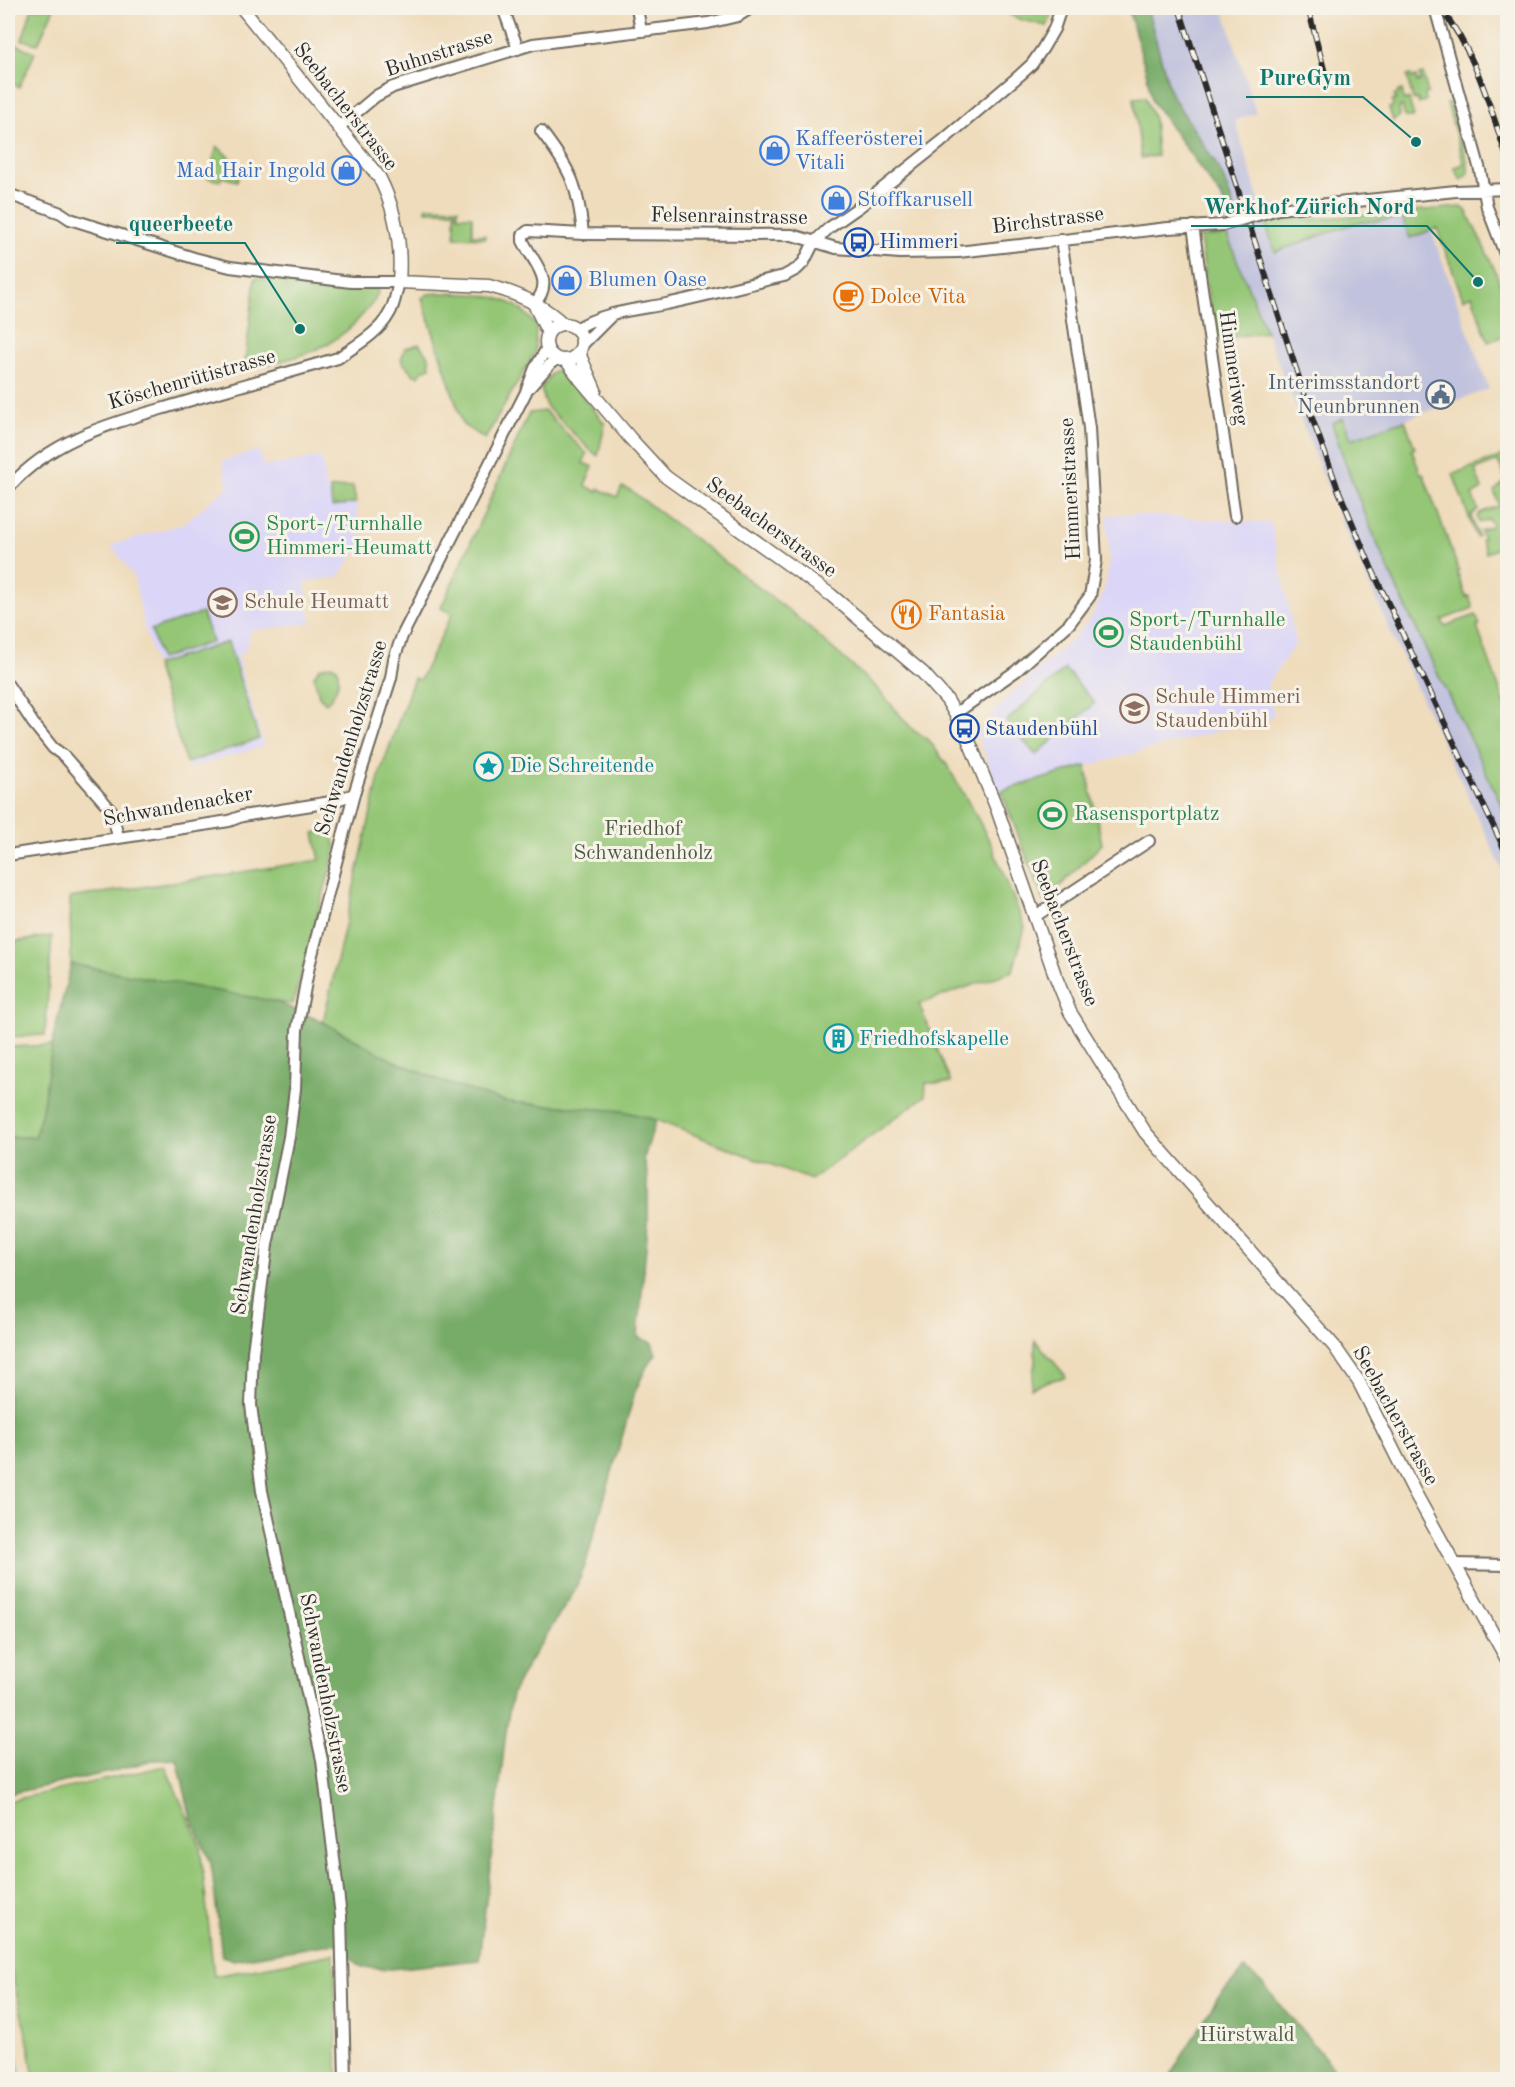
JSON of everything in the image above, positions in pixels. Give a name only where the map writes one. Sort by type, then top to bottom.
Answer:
[{"type":"street","name":"Seebacherstrasse","points":[[242,8],[371,166],[388,195],[398,231],[401,262],[399,282]]},
{"type":"street","name":"Buhnstrasse","points":[[339,127],[376,96],[393,87],[518,49],[503,8]]},
{"type":"street","points":[[637,8],[641,31]]},
{"type":"street","points":[[518,49],[533,44],[726,19],[738,16],[751,8]]},
{"type":"street","name":"Felsenrainstrasse","points":[[534,304],[545,285],[543,275],[523,241],[523,235],[528,231],[583,234],[792,235],[814,242],[940,142],[1032,64],[1054,29],[1061,8]]},
{"type":"street","points":[[1435,8],[1480,171],[1487,207],[1508,262]]},
{"type":"street","points":[[542,131],[562,158],[573,180],[579,199],[583,234]]},
{"type":"street","name":"Birchstrasse","points":[[814,242],[837,248],[900,253],[958,252],[1061,239],[1223,225],[1278,209],[1508,189]]},
{"type":"street","points":[[8,194],[61,213],[70,219],[230,267],[351,282],[489,286],[518,295],[547,308],[563,324],[576,329],[594,319],[613,314],[784,276],[804,262],[814,242]]},
{"type":"street","name":"Himmeriweg","points":[[1193,226],[1235,516]]},
{"type":"street","name":"Himmeristrasse","points":[[956,713],[1016,671],[1069,624],[1090,596],[1096,560],[1090,439],[1061,239]]},
{"type":"street","name":"Köschenrütistrasse","points":[[8,488],[34,463],[58,447],[102,426],[338,358],[372,333],[389,316],[399,282]]},
{"type":"street","points":[[534,304],[548,333]]},
{"type":"street","points":[[562,360],[574,357],[613,314]]},
{"type":"street","points":[[547,348],[548,333],[554,326],[563,324]]},
{"type":"street","name":"Seebacherstrasse","points":[[576,329],[580,334],[584,366],[600,402]]},
{"type":"street","name":"Seebacherstrasse","points":[[547,348],[549,353],[562,360],[580,379],[666,477],[831,595],[923,673],[956,713],[998,809],[1070,1012],[1145,1132],[1334,1346],[1359,1382],[1414,1491],[1508,1661]]},
{"type":"street","name":"Schwandenholzstrasse","points":[[345,2079],[341,1916],[322,1760],[262,1491],[251,1405],[253,1352],[267,1245],[295,1089],[297,1030],[309,966],[354,794],[392,678],[394,658],[402,636],[547,348]]},
{"type":"street","name":"Schwandenholzstrasse","points":[[526,392],[551,363],[562,360]]},
{"type":"street","points":[[8,685],[53,748],[64,756],[112,811],[118,837]]},
{"type":"street","name":"Schwandenacker","points":[[8,855],[118,837],[138,837],[229,821],[242,816],[331,802],[354,794]]},
{"type":"street","points":[[1035,916],[1149,841]]},
{"type":"street","points":[[1454,1564],[1508,1565]]},
{"type":"shaded area","points":[[1128,8],[1223,8],[1256,113],[1235,120],[1261,207],[1276,203],[1281,217],[1265,222],[1275,252],[1355,223],[1404,218],[1411,238],[1431,230],[1489,389],[1351,439],[1344,419],[1332,423],[1387,564],[1507,817],[1507,879],[1345,530],[1224,227],[1219,208],[1223,206],[1218,193],[1152,101]]},
{"type":"shaded area","name":"Schule Heumatt","points":[[259,450],[264,466],[322,457],[326,490],[353,486],[362,544],[339,577],[305,582],[311,623],[249,631],[250,642],[245,643],[246,652],[238,653],[240,668],[264,746],[188,769],[145,631],[134,577],[111,545],[183,524],[228,487],[222,461]]},
{"type":"shaded area","name":"Schule Himmeri Staudenbühl","points":[[1124,514],[1271,523],[1296,643],[1267,684],[1274,716],[1087,766],[1102,844],[1044,902],[977,735],[1006,698],[1074,638],[1092,616],[1102,596],[1107,578],[1109,558],[1107,515]]},
{"type":"green space","points":[[32,8],[54,8],[38,44],[22,40]]},
{"type":"green space","points":[[1000,8],[1054,9],[1047,26],[1016,18]]},
{"type":"green space","points":[[1128,8],[1147,8],[1171,94],[1223,177],[1237,216],[1226,219],[1222,207],[1225,206],[1220,193],[1152,101]]},
{"type":"green space","points":[[16,44],[35,53],[19,87],[8,82],[8,62]]},
{"type":"green space","points":[[1423,74],[1428,93],[1425,94],[1426,100],[1419,104],[1417,99],[1413,100],[1407,76],[1416,77],[1417,82],[1421,81],[1419,75]]},
{"type":"green space","points":[[1402,90],[1404,100],[1409,99],[1414,117],[1405,117],[1402,106],[1399,107],[1400,116],[1393,121],[1389,108],[1393,106],[1392,101],[1396,100],[1394,95]]},
{"type":"green space","points":[[1145,97],[1154,119],[1157,156],[1141,158],[1134,98]]},
{"type":"green space","points":[[1450,102],[1468,163],[1468,174],[1461,180],[1454,167],[1464,164],[1447,103]]},
{"type":"green space","points":[[217,146],[240,169],[237,181],[222,177],[220,181],[208,178]]},
{"type":"green space","points":[[426,207],[458,208],[458,216],[472,216],[472,235],[485,235],[485,238],[455,237],[455,211],[426,211]]},
{"type":"green space","points":[[1461,207],[1466,210],[1495,270],[1507,304],[1507,335],[1488,342],[1472,295],[1463,299],[1437,228],[1410,238],[1403,218],[1355,223],[1275,252],[1265,222],[1285,216],[1313,219]]},
{"type":"green space","points":[[1227,235],[1266,332],[1214,340],[1200,237]]},
{"type":"green space","points":[[255,278],[314,285],[378,288],[378,291],[372,304],[339,337],[310,352],[244,371]]},
{"type":"green space","points":[[428,294],[480,295],[506,301],[528,316],[536,327],[535,352],[485,439],[463,425],[422,298]]},
{"type":"green space","points":[[419,344],[429,357],[430,367],[422,371],[419,376],[414,375],[401,360],[405,348]]},
{"type":"green space","points":[[556,370],[563,372],[605,424],[598,456],[546,406],[541,389]]},
{"type":"green space","name":"Friedhof Schwandenholz","points":[[545,411],[587,454],[583,463],[593,467],[585,485],[597,492],[599,489],[617,497],[622,487],[630,490],[791,612],[874,685],[914,731],[928,739],[947,765],[992,846],[1025,927],[1013,971],[919,1004],[951,1083],[926,1083],[925,1096],[811,1180],[656,1120],[623,1111],[507,1102],[446,1083],[390,1059],[323,1022],[380,773],[414,678],[420,680],[452,614],[441,608],[529,413]]},
{"type":"green space","points":[[1343,418],[1351,439],[1405,420],[1415,448],[1412,450],[1420,473],[1423,473],[1459,571],[1457,572],[1466,597],[1469,596],[1473,608],[1442,620],[1445,626],[1476,615],[1480,626],[1477,627],[1507,710],[1507,817],[1413,623],[1369,524],[1332,423]]},
{"type":"green space","points":[[1507,454],[1507,475],[1505,477],[1498,461],[1475,470],[1482,489],[1472,495],[1478,509],[1471,516],[1478,536],[1476,537],[1453,474]]},
{"type":"green space","points":[[1507,480],[1507,545],[1486,553],[1480,531],[1492,526],[1489,519],[1479,523],[1477,516],[1499,506],[1494,491]]},
{"type":"green space","points":[[353,486],[356,503],[332,507],[330,489]]},
{"type":"green space","points":[[202,613],[212,642],[160,659],[151,630]]},
{"type":"green space","points":[[228,642],[259,739],[186,763],[155,665]]},
{"type":"green space","points":[[331,665],[337,668],[338,683],[335,692],[326,703],[319,696],[314,676],[319,668]]},
{"type":"green space","points":[[1065,669],[1095,703],[1036,755],[1006,721]]},
{"type":"green space","name":"Rasensportplatz","points":[[1086,766],[1102,844],[1044,902],[1001,791]]},
{"type":"green space","points":[[331,829],[336,848],[293,1004],[71,964],[70,898],[320,860],[314,833]]},
{"type":"green space","points":[[52,936],[45,1035],[8,1037],[8,943]]},
{"type":"green space","points":[[71,964],[277,1002],[323,1022],[390,1059],[445,1083],[507,1102],[623,1111],[656,1120],[644,1158],[648,1178],[648,1223],[638,1337],[652,1343],[656,1354],[647,1366],[635,1392],[585,1566],[574,1592],[526,1667],[512,1694],[479,1960],[390,1969],[362,1967],[336,1943],[234,1960],[222,1956],[211,1863],[191,1818],[177,1759],[153,1760],[111,1772],[8,1794],[8,1137],[35,1137],[42,1110],[54,1034]]},
{"type":"green space","points":[[53,1045],[35,1137],[8,1137],[8,1047]]},
{"type":"green space","points":[[1035,1340],[1066,1377],[1031,1388],[1035,1362]]},
{"type":"green space","points":[[165,1766],[200,1845],[214,1976],[334,1954],[338,2079],[34,2079],[29,2046],[8,1958],[8,1801]]},
{"type":"green space","name":"Hürstwald","points":[[1245,1969],[1261,1982],[1343,2079],[1168,2079],[1217,1999]]},
{"type":"waterway","points":[[8,2006],[20,2080]]},
{"type":"railway","points":[[1179,8],[1311,415],[1338,489],[1371,567],[1508,857]]},
{"type":"railway","points":[[1308,8],[1325,73]]},
{"type":"railway","points":[[1440,8],[1453,25],[1473,62],[1508,161]]},
{"type":"place","name":"PureGym","points":[[1416,142]]},
{"type":"place","name":"Kaffeerösterei Vitali","points":[[774,151]]},
{"type":"place","name":"Mad Hair Ingold","points":[[347,171]]},
{"type":"place","name":"Stoffkarusell","points":[[836,200]]},
{"type":"place","name":"Himmeri","points":[[858,242]]},
{"type":"place","name":"Blumen Oase","points":[[567,280]]},
{"type":"place","name":"Werkhof Zürich Nord","points":[[1478,282]]},
{"type":"place","name":"Dolce Vita","points":[[849,297]]},
{"type":"place","name":"queerbeete","points":[[300,329]]},
{"type":"place","name":"Interimsstandort Neunbrunnen","points":[[1441,395]]},
{"type":"place","name":"Sport-/Turnhalle Himmeri-Heumatt","points":[[245,536]]},
{"type":"place","name":"Schule Heumatt","points":[[223,602]]},
{"type":"place","name":"Fantasia","points":[[907,614]]},
{"type":"place","name":"Sport-/Turnhalle Staudenbühl","points":[[1108,632]]},
{"type":"place","name":"Schule Himmeri Staudenbühl","points":[[1134,709]]},
{"type":"place","name":"Staudenbühl","points":[[964,729]]},
{"type":"place","name":"Die Schreitende","points":[[489,766]]},
{"type":"place","name":"Rasensportplatz","points":[[1053,814]]},
{"type":"place","name":"Friedhofskapelle","points":[[838,1039]]}]
